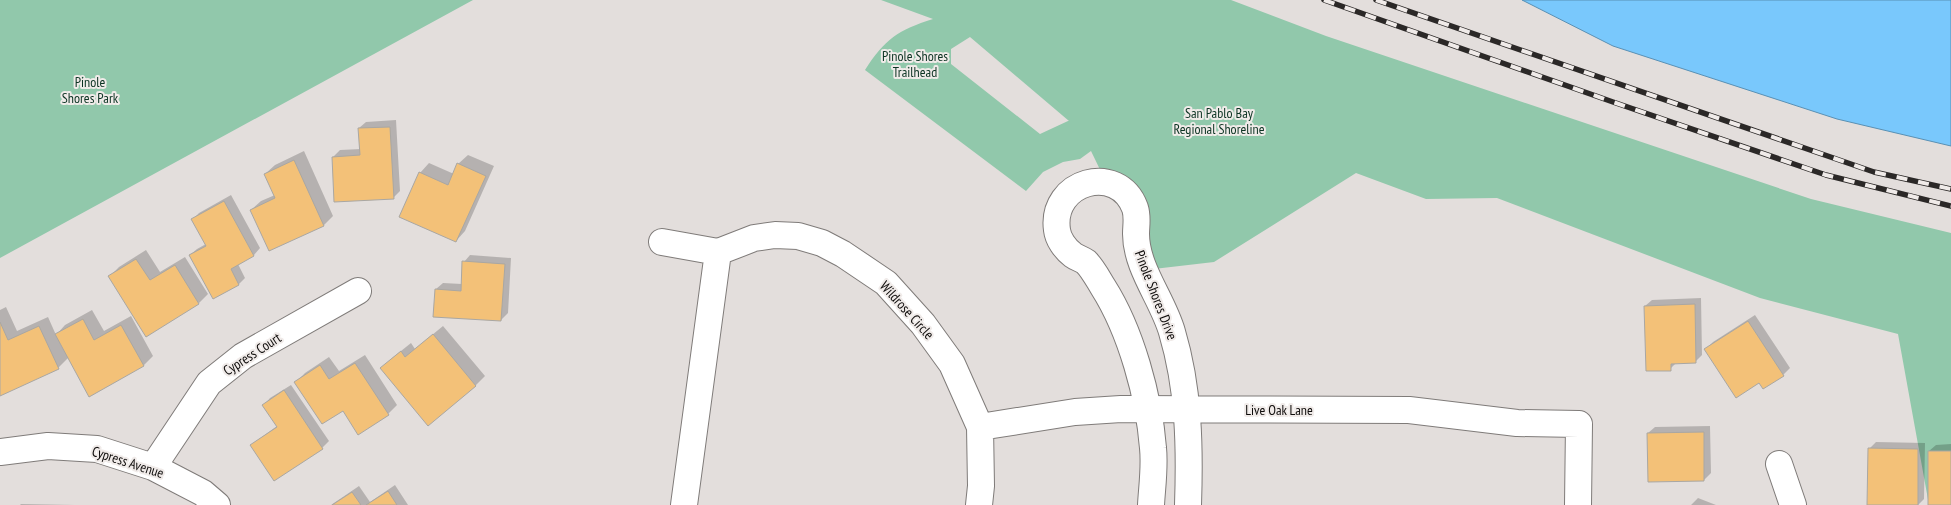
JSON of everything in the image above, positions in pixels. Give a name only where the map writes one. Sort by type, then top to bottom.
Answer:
[{"type":"street","name":"Pinole Shores Drive","points":[[1151,505],[1154,449],[1136,360],[1115,306],[1098,278],[1085,261],[1072,255],[1063,245],[1057,232],[1056,218],[1060,204],[1068,193],[1079,185],[1092,182],[1106,182],[1118,188],[1128,196],[1135,207],[1138,220],[1137,250],[1167,317],[1172,333],[1187,410],[1190,449],[1188,505]]},
{"type":"street","name":"Wildrose Circle","points":[[718,252],[754,238],[798,236],[842,254],[886,283],[924,324],[952,364],[980,427],[981,486],[979,505]]},
{"type":"street","points":[[662,242],[718,252],[684,505]]},
{"type":"street","name":"Cypress Court","points":[[153,467],[209,383],[243,356],[358,291]]},
{"type":"street","name":"Live Oak Lane","points":[[980,427],[1074,412],[1147,410],[1409,410],[1517,423],[1578,424],[1578,505]]},
{"type":"street","name":"Cypress Avenue","points":[[0,452],[48,446],[97,449],[153,467],[203,493],[217,505]]},
{"type":"street","points":[[1779,464],[1793,505]]},
{"type":"green space","name":"Pinole Shores Park","points":[[0,0],[473,0],[0,258]]},
{"type":"green space","name":"San Pablo Bay Regional Shoreline","points":[[881,0],[1231,0],[1326,36],[1811,199],[1951,233],[1951,505],[1929,505],[1898,334],[1760,298],[1497,198],[1426,199],[1356,173],[1214,262],[1145,270],[1136,233],[1106,182],[1091,151],[1080,159],[1063,162],[1043,172],[1026,191],[865,70],[879,50],[893,37],[910,27],[933,19]],"holes":[[[970,37],[1069,121],[1040,134],[951,64],[951,49]]]},
{"type":"water","points":[[1522,0],[1951,0],[1951,146],[1837,119],[1613,46]]},
{"type":"building","points":[[390,127],[394,199],[334,202],[332,157],[360,155],[358,128]]},
{"type":"building","points":[[294,160],[324,226],[269,251],[250,210],[275,198],[264,174]]},
{"type":"building","points":[[457,163],[486,176],[456,242],[399,217],[419,172],[448,185]]},
{"type":"building","points":[[224,201],[254,256],[231,269],[239,285],[213,299],[189,255],[206,246],[191,219]]},
{"type":"building","points":[[136,259],[150,280],[175,265],[199,304],[146,337],[108,276]]},
{"type":"building","points":[[462,261],[505,264],[501,321],[433,317],[435,289],[461,291]]},
{"type":"building","points":[[1695,304],[1696,363],[1671,364],[1671,371],[1646,371],[1644,306]]},
{"type":"building","points":[[83,319],[94,340],[121,325],[144,366],[89,397],[55,334]]},
{"type":"building","points":[[1748,321],[1784,376],[1763,389],[1759,383],[1736,398],[1704,349]]},
{"type":"building","points":[[0,322],[8,340],[39,326],[59,369],[0,396]]},
{"type":"building","points":[[433,334],[476,386],[428,426],[380,368],[401,351],[405,357]]},
{"type":"building","points":[[355,363],[389,415],[358,435],[343,411],[322,424],[294,382],[320,365],[329,379]]},
{"type":"building","points":[[284,390],[323,449],[274,481],[250,445],[277,427],[262,405]]},
{"type":"building","points":[[1704,432],[1704,481],[1648,482],[1647,433]]},
{"type":"building","points":[[1868,448],[1918,449],[1918,505],[1867,505]]},
{"type":"building","points":[[1928,451],[1951,451],[1951,505],[1928,505]]},
{"type":"building","points":[[388,491],[397,505],[366,505]]},
{"type":"building","points":[[352,492],[361,505],[332,505]]},
{"type":"railway","points":[[1324,0],[1826,175],[1951,206]]},
{"type":"railway","points":[[1376,0],[1874,172],[1951,189]]},
{"type":"park label","name":"Pinole Shores Trailhead","points":[[915,64]]}]
